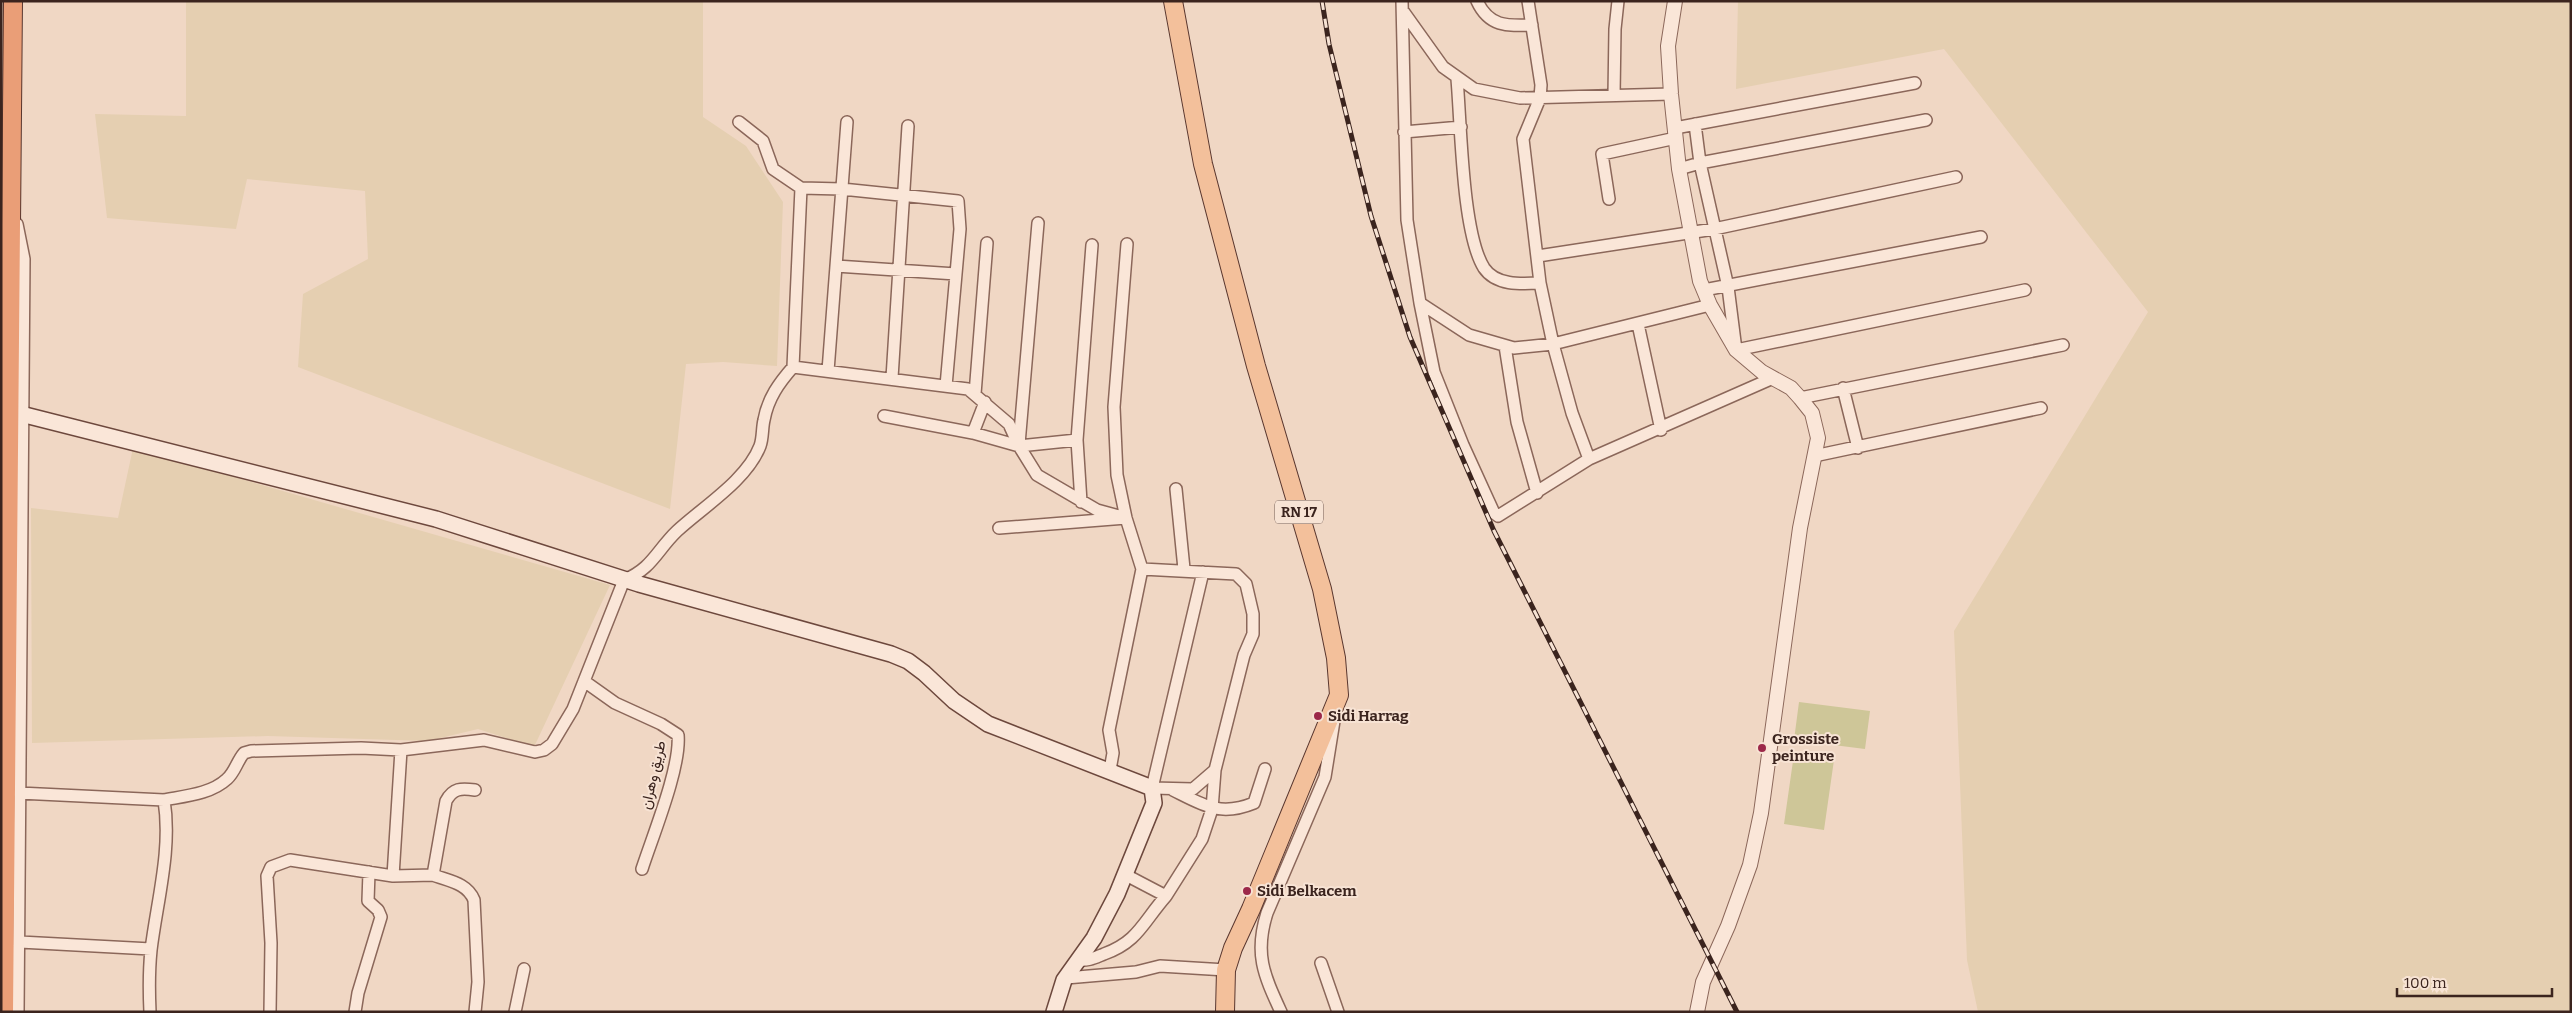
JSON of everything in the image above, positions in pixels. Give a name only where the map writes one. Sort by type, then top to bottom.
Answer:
[{"type":"highway","points":[[4,1012],[12,1]]},
{"type":"main road","name":"RN 17","points":[[1173,1],[1203,164],[1256,366],[1322,589],[1336,658],[1339,695],[1226,970],[1225,1012]]},
{"type":"main road","points":[[21,414],[436,519],[624,580],[891,654],[908,661],[954,701],[988,724],[1152,788],[1154,803],[1124,874],[1094,938],[1066,978],[1054,1012]]},
{"type":"street","points":[[1477,1],[1492,22],[1511,26],[1532,25]]},
{"type":"street","points":[[1528,1],[1541,84],[1540,98],[1523,139],[1540,283],[1553,344],[1578,435],[1589,459]]},
{"type":"street","points":[[1614,95],[1614,29],[1618,1]]},
{"type":"street","points":[[1676,1],[1668,46],[1671,94],[1679,169],[1690,232],[1704,290],[1710,305],[1736,350],[1773,378],[1791,388],[1812,413],[1818,438],[1800,528],[1761,813],[1750,864],[1728,926],[1703,982],[1697,1012]]},
{"type":"street","points":[[1402,6],[1443,67],[1457,79],[1474,89],[1520,98],[1671,94]]},
{"type":"street","points":[[1402,6],[1407,220],[1420,302],[1434,372],[1463,445],[1494,513],[1502,515],[1589,459],[1661,430],[1773,378]]},
{"type":"street","points":[[1457,79],[1472,236],[1485,269],[1502,282],[1540,283]]},
{"type":"street","points":[[1609,199],[1602,154],[1675,133],[1695,124],[1914,83]]},
{"type":"street","points":[[1679,169],[1700,163],[1926,120]]},
{"type":"street","points":[[739,122],[763,141],[773,169],[801,188],[842,189],[958,200],[960,229],[946,386]]},
{"type":"street","points":[[828,371],[847,122]]},
{"type":"street","points":[[1695,124],[1700,163],[1728,287],[1736,350]]},
{"type":"street","points":[[892,378],[908,126]]},
{"type":"street","points":[[1404,132],[1461,128]]},
{"type":"street","points":[[1538,256],[1714,229],[1956,177]]},
{"type":"street","points":[[19,793],[164,800],[202,792],[217,786],[228,779],[244,753],[251,751],[361,748],[401,750],[484,740],[535,752],[544,750],[552,744],[574,709],[624,580],[637,575],[657,557],[676,533],[720,495],[746,468],[760,446],[764,419],[774,390],[793,367],[801,188]]},
{"type":"street","points":[[11,190],[24,259],[21,414],[20,942],[18,1012]]},
{"type":"street","points":[[1019,446],[1038,223]]},
{"type":"street","points":[[1704,290],[1728,287],[1981,237]]},
{"type":"street","points":[[975,394],[987,243]]},
{"type":"street","points":[[1110,770],[1113,753],[1109,730],[1142,569],[1126,518],[1118,475],[1114,407],[1127,244]]},
{"type":"street","points":[[1081,502],[1078,440],[1092,245]]},
{"type":"street","points":[[836,266],[956,274]]},
{"type":"street","points":[[1736,350],[2025,290]]},
{"type":"street","points":[[1420,302],[1469,335],[1514,348],[1553,344],[1710,305]]},
{"type":"street","points":[[1638,324],[1661,430]]},
{"type":"street","points":[[1800,398],[2063,345]]},
{"type":"street","points":[[1505,346],[1517,422],[1537,493]]},
{"type":"street","points":[[793,367],[968,389],[1009,424],[1019,446],[1037,475],[1097,510],[1126,518]]},
{"type":"street","points":[[1843,388],[1858,448]]},
{"type":"street","points":[[973,433],[985,402]]},
{"type":"street","points":[[1814,456],[2041,408]]},
{"type":"street","points":[[884,416],[973,433],[1019,446],[1078,440]]},
{"type":"street","points":[[1176,488],[1184,569]]},
{"type":"street","points":[[999,528],[1126,518]]},
{"type":"street","points":[[1078,960],[1091,961],[1121,949],[1136,936],[1146,919],[1166,896],[1202,839],[1212,809],[1215,770],[1244,655],[1253,634],[1253,614],[1246,584],[1236,574],[1184,569],[1142,569]]},
{"type":"street","points":[[1203,572],[1152,788],[1193,789],[1215,770]]},
{"type":"street","name":"طريق وهران","points":[[584,682],[615,703],[661,724],[678,735],[679,746],[667,791],[642,869]]},
{"type":"street","points":[[1281,1012],[1263,973],[1260,933],[1325,777],[1339,695]]},
{"type":"street","points":[[393,876],[401,750]]},
{"type":"street","points":[[1169,788],[1212,809],[1237,810],[1254,803],[1264,768]]},
{"type":"street","points":[[433,875],[446,801],[451,793],[460,788],[475,790]]},
{"type":"street","points":[[150,1012],[151,949],[158,915],[167,828],[164,800]]},
{"type":"street","points":[[270,1012],[271,943],[267,876],[270,867],[290,860],[393,876],[433,875],[463,885],[471,893],[474,900],[478,982],[475,1012]]},
{"type":"street","points":[[355,1012],[358,992],[381,917],[378,910],[368,901],[369,872]]},
{"type":"street","points":[[1124,874],[1166,896]]},
{"type":"street","points":[[20,942],[151,949]]},
{"type":"street","points":[[1321,963],[1338,1012]]},
{"type":"street","points":[[1066,978],[1136,972],[1160,966],[1226,970]]},
{"type":"street","points":[[514,1012],[524,969]]},
{"type":"shaded area","points":[[186,1],[703,1],[703,117],[746,146],[783,202],[777,366],[723,362],[686,364],[670,509],[298,367],[303,294],[368,259],[365,191],[247,179],[236,229],[107,218],[95,114],[186,116]]},
{"type":"shaded area","points":[[1738,1],[2571,1],[2571,1012],[1978,1012],[1967,960],[1954,631],[2148,312],[1944,49],[1736,89]]},
{"type":"shaded area","points":[[133,448],[610,585],[534,747],[478,729],[428,741],[268,736],[32,743],[31,508],[118,518]]},
{"type":"shaded area","points":[[1799,702],[1870,711],[1865,749],[1794,740]]},
{"type":"shaded area","points":[[1794,754],[1834,760],[1824,830],[1784,824]]},
{"type":"railway","points":[[1322,1],[1329,44],[1371,216],[1410,337],[1494,531],[1737,1012]]},
{"type":"place","name":"Sidi Harrag","points":[[1318,716]]},
{"type":"place","name":"Grossiste peinture","points":[[1762,748]]},
{"type":"place","name":"Sidi Belkacem","points":[[1247,891]]}]
